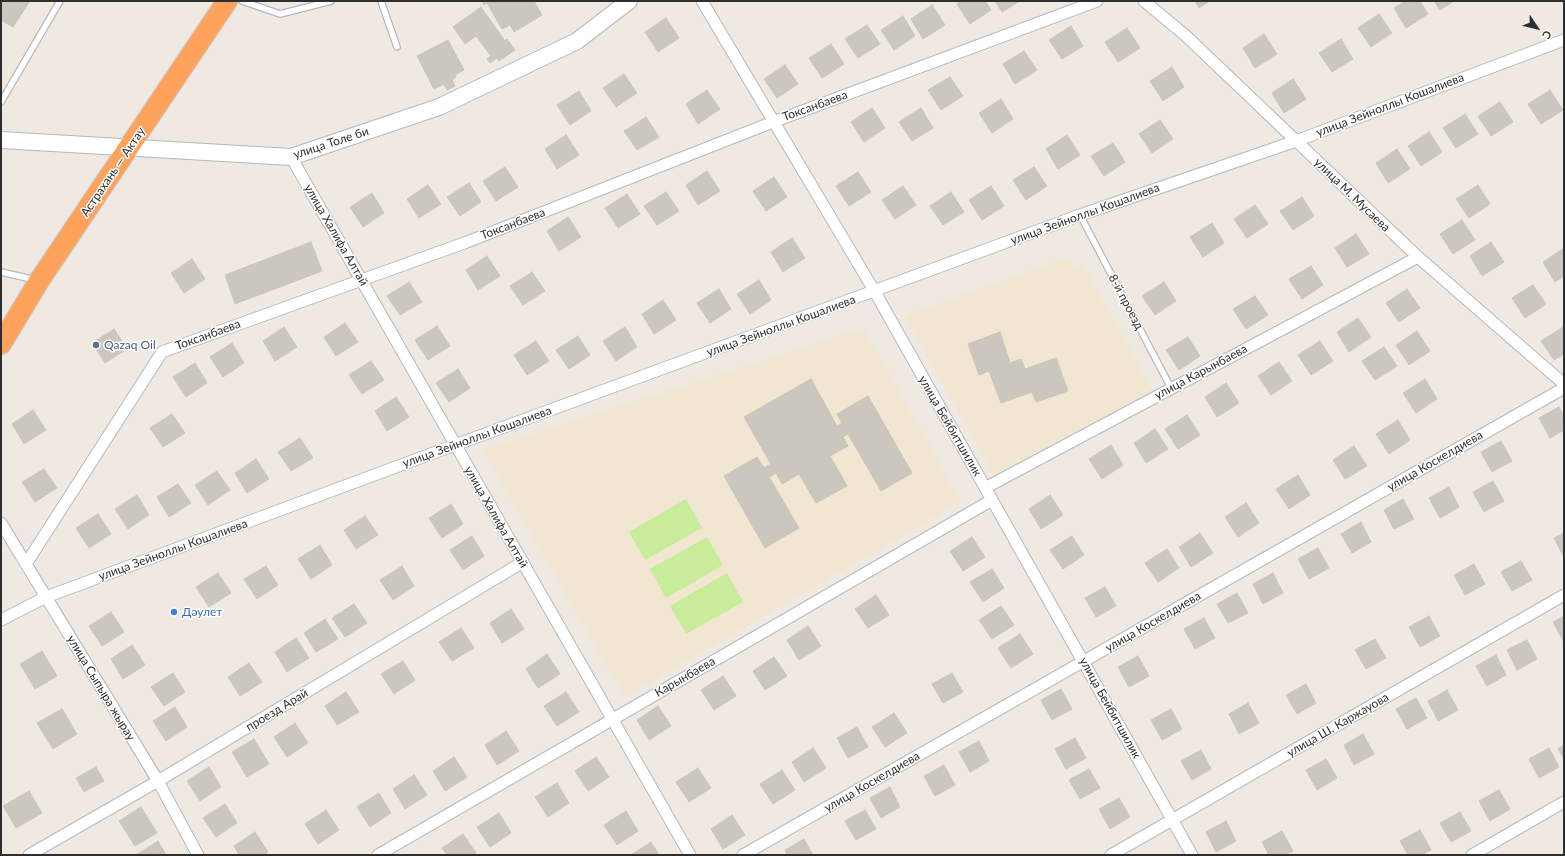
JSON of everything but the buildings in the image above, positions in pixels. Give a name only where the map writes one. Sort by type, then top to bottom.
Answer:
[{"type":"highway","name":"Астрахань — Актау","points":[[1,344],[39,281],[130,148],[227,1]]},
{"type":"street","name":"улица Толе би","points":[[1,140],[291,158],[439,107],[577,40],[629,1]]},
{"type":"street","name":"улица Бейбитшилик","points":[[702,1],[874,292],[1084,661],[1192,855]]},
{"type":"street","name":"Токсанбаева","points":[[26,564],[162,352],[466,242],[773,122],[1097,1]]},
{"type":"street","name":"улица М. Мусаева","points":[[1144,1],[1185,35],[1418,258],[1564,384]]},
{"type":"street","name":"улица Зейноллы Кошалиева","points":[[1,620],[46,597],[455,445],[1080,215],[1296,141],[1564,40]]},
{"type":"street","name":"улица Халифа Алтай","points":[[291,158],[362,279],[455,445],[690,855]]},
{"type":"street","name":"улица Карынбаева","points":[[985,488],[1418,258]]},
{"type":"street","name":"улица Коскелдиева","points":[[743,855],[1564,388]]},
{"type":"street","name":"Карынбаева","points":[[378,855],[992,500]]},
{"type":"street","name":"улица Сыпыра жырау","points":[[1,523],[158,781],[198,855]]},
{"type":"street","name":"проезд Арай","points":[[30,855],[158,781],[522,562]]},
{"type":"street","name":"улица Ш. Каржауова","points":[[1111,855],[1564,595]]},
{"type":"street","points":[[1472,855],[1564,802]]},
{"type":"lane","points":[[1,102],[60,1]]},
{"type":"lane","points":[[242,1],[280,14],[331,1]]},
{"type":"lane","points":[[381,1],[398,47]]},
{"type":"lane","name":"8-й проезд","points":[[1080,215],[1171,388]]},
{"type":"lane","points":[[1,272],[39,281]]},
{"type":"shaded area","points":[[1069,257],[1075,267],[1083,264],[1153,391],[994,475],[904,316]]},
{"type":"shaded area","points":[[864,328],[961,502],[625,697],[483,450]]},
{"type":"green space","points":[[686,499],[702,528],[645,560],[629,532]]},
{"type":"green space","points":[[707,537],[723,565],[666,598],[650,569]]},
{"type":"green space","points":[[727,573],[743,602],[686,634],[670,606]]},
{"type":"place","name":"Qazaq Oil","points":[[96,345]]},
{"type":"place","name":"Дәулет","points":[[174,612]]}]
